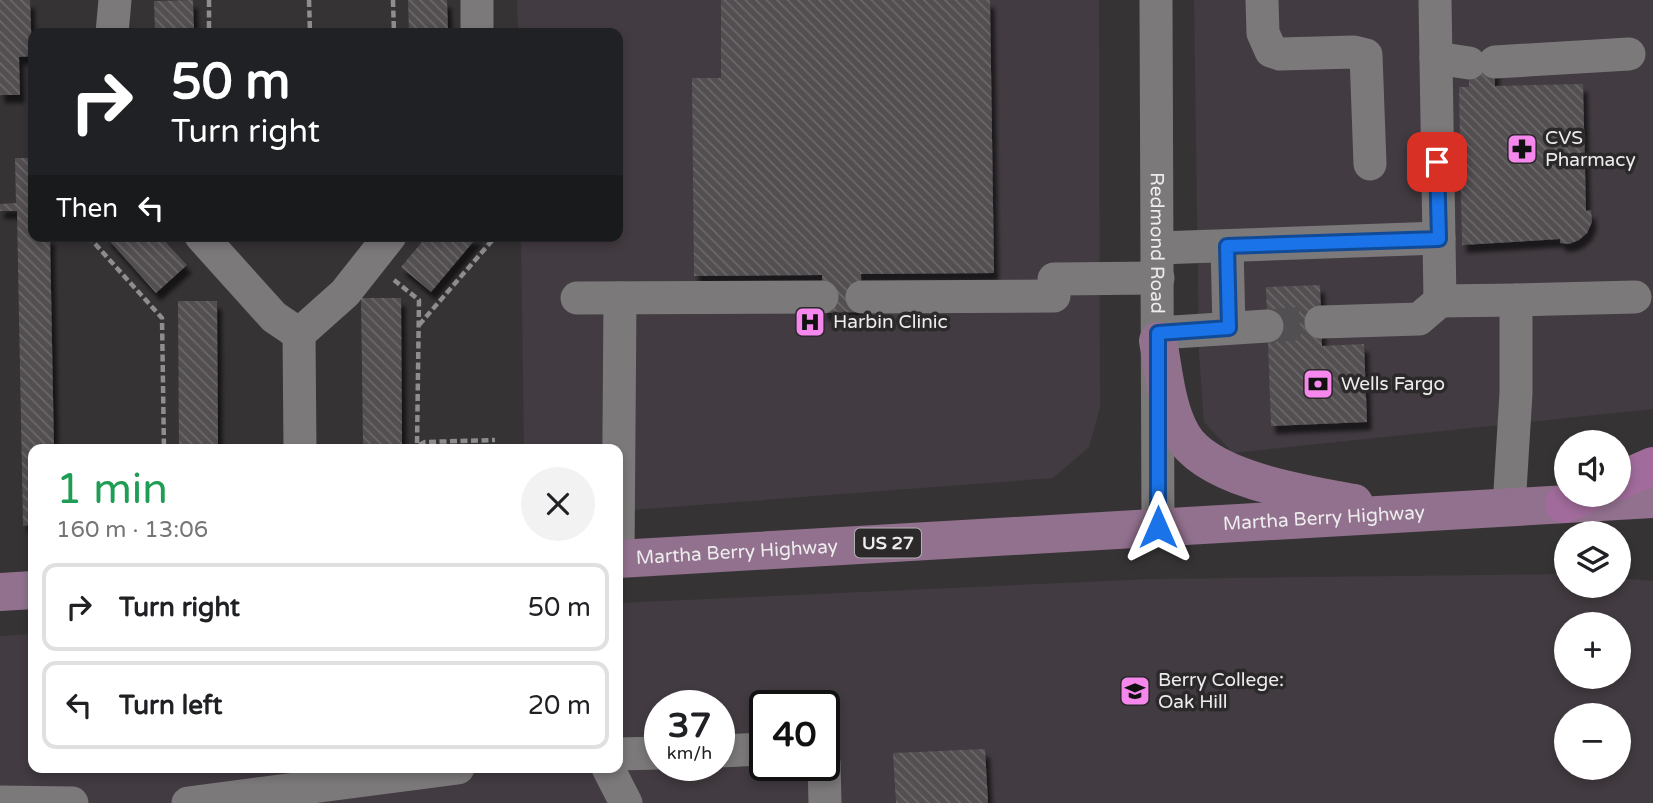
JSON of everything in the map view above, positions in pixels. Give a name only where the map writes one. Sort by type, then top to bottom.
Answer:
[{"type":"highway","points":[[1631,476],[1653,466]]},
{"type":"main road","points":[[1158,337],[1175,420],[1184,437],[1224,469],[1314,495],[1440,511]]},
{"type":"main road","name":"Martha Berry Highway","points":[[1631,499],[1653,499]]},
{"type":"main road","name":"Martha Berry Highway","points":[[623,559],[1509,507],[1554,502]]},
{"type":"main road","points":[[0,592],[28,590]]},
{"type":"street","points":[[112,28],[115,0]]},
{"type":"street","points":[[477,0],[477,28]]},
{"type":"street","name":"Redmond Road","points":[[1156,0],[1158,527]]},
{"type":"street","points":[[1262,0],[1262,33],[1271,51],[1280,54],[1354,52],[1366,55],[1370,164]]},
{"type":"street","points":[[1435,0],[1440,301]]},
{"type":"street","points":[[1436,58],[1482,62],[1629,54]]},
{"type":"street","points":[[862,297],[1054,287],[1227,246],[1439,239]]},
{"type":"street","points":[[206,242],[274,317],[299,334]]},
{"type":"street","points":[[1227,246],[1229,328]]},
{"type":"street","points":[[299,334],[324,315],[380,249]]},
{"type":"street","points":[[577,299],[822,297]]},
{"type":"street","points":[[1321,322],[1419,319],[1440,301],[1634,297]]},
{"type":"street","points":[[619,444],[620,299]]},
{"type":"street","points":[[1509,507],[1516,393],[1516,300]]},
{"type":"street","points":[[1158,337],[1267,326]]},
{"type":"street","points":[[299,334],[300,444]]},
{"type":"street","points":[[623,754],[644,753]]},
{"type":"street","points":[[188,803],[419,773]]},
{"type":"street","points":[[611,773],[626,803]]},
{"type":"street","points":[[824,781],[825,803]]},
{"type":"street","points":[[0,802],[72,803]]},
{"type":"path","points":[[209,0],[209,28]]},
{"type":"path","points":[[309,0],[310,28]]},
{"type":"path","points":[[393,0],[394,28]]},
{"type":"path","points":[[93,242],[162,318],[164,444]]},
{"type":"path","points":[[418,326],[491,242]]},
{"type":"path","points":[[380,249],[419,300],[417,444]]},
{"type":"path","points":[[421,444],[495,440]]},
{"type":"shaded area","name":"Harbin Clinic","points":[[517,0],[1099,0],[1100,408],[1089,447],[1053,478],[623,511],[623,444],[524,444],[521,242],[623,242],[623,28],[518,28]]},
{"type":"shaded area","points":[[1194,0],[1653,0],[1653,409],[1233,453],[1204,422],[1199,354]]},
{"type":"shaded area","name":"Berry College: Oak Hill","points":[[1554,574],[1554,598],[1631,598],[1631,579],[1653,581],[1653,803],[0,803],[0,636],[28,634],[28,773],[623,773],[623,603],[1151,579]]},
{"type":"building","points":[[0,0],[30,0],[28,56],[19,57],[20,95],[0,95]]},
{"type":"building","points":[[193,0],[194,28],[155,28],[154,1]]},
{"type":"building","points":[[408,0],[447,0],[448,28],[409,28]]},
{"type":"building","points":[[721,0],[990,0],[994,273],[861,274],[862,312],[823,313],[822,275],[694,276],[692,78],[721,78]]},
{"type":"building","name":"CVS Pharmacy","points":[[1495,56],[1495,86],[1583,84],[1586,211],[1591,210],[1592,222],[1587,233],[1579,240],[1569,244],[1560,243],[1560,239],[1462,245],[1459,87],[1469,87],[1469,57]]},
{"type":"building","points":[[15,158],[28,158],[28,242],[50,242],[54,444],[28,444],[28,526],[23,526],[17,211],[0,211],[0,204],[16,203]]},
{"type":"building","points":[[110,242],[166,242],[187,265],[156,293]]},
{"type":"building","points":[[422,242],[473,242],[431,292],[401,267]]},
{"type":"building","name":"Wells Fargo","points":[[1320,285],[1322,346],[1364,344],[1367,422],[1271,426],[1266,287]]},
{"type":"building","points":[[361,298],[401,298],[402,444],[363,444]]},
{"type":"building","points":[[178,301],[217,301],[218,444],[179,444]]},
{"type":"building","points":[[985,749],[988,803],[896,803],[893,753]]},
{"type":"tunnel","points":[[1267,326],[1321,322]]},
{"type":"place","name":"CVS Pharmacy","points":[[1522,149]]},
{"type":"place","name":"Harbin Clinic","points":[[810,322]]},
{"type":"place","name":"Wells Fargo","points":[[1318,384]]},
{"type":"place","name":"Berry College: Oak Hill","points":[[1135,691]]},
{"type":"route","points":[[1158,527],[1158,333],[1229,328],[1227,246],[1439,239],[1437,162]]}]
